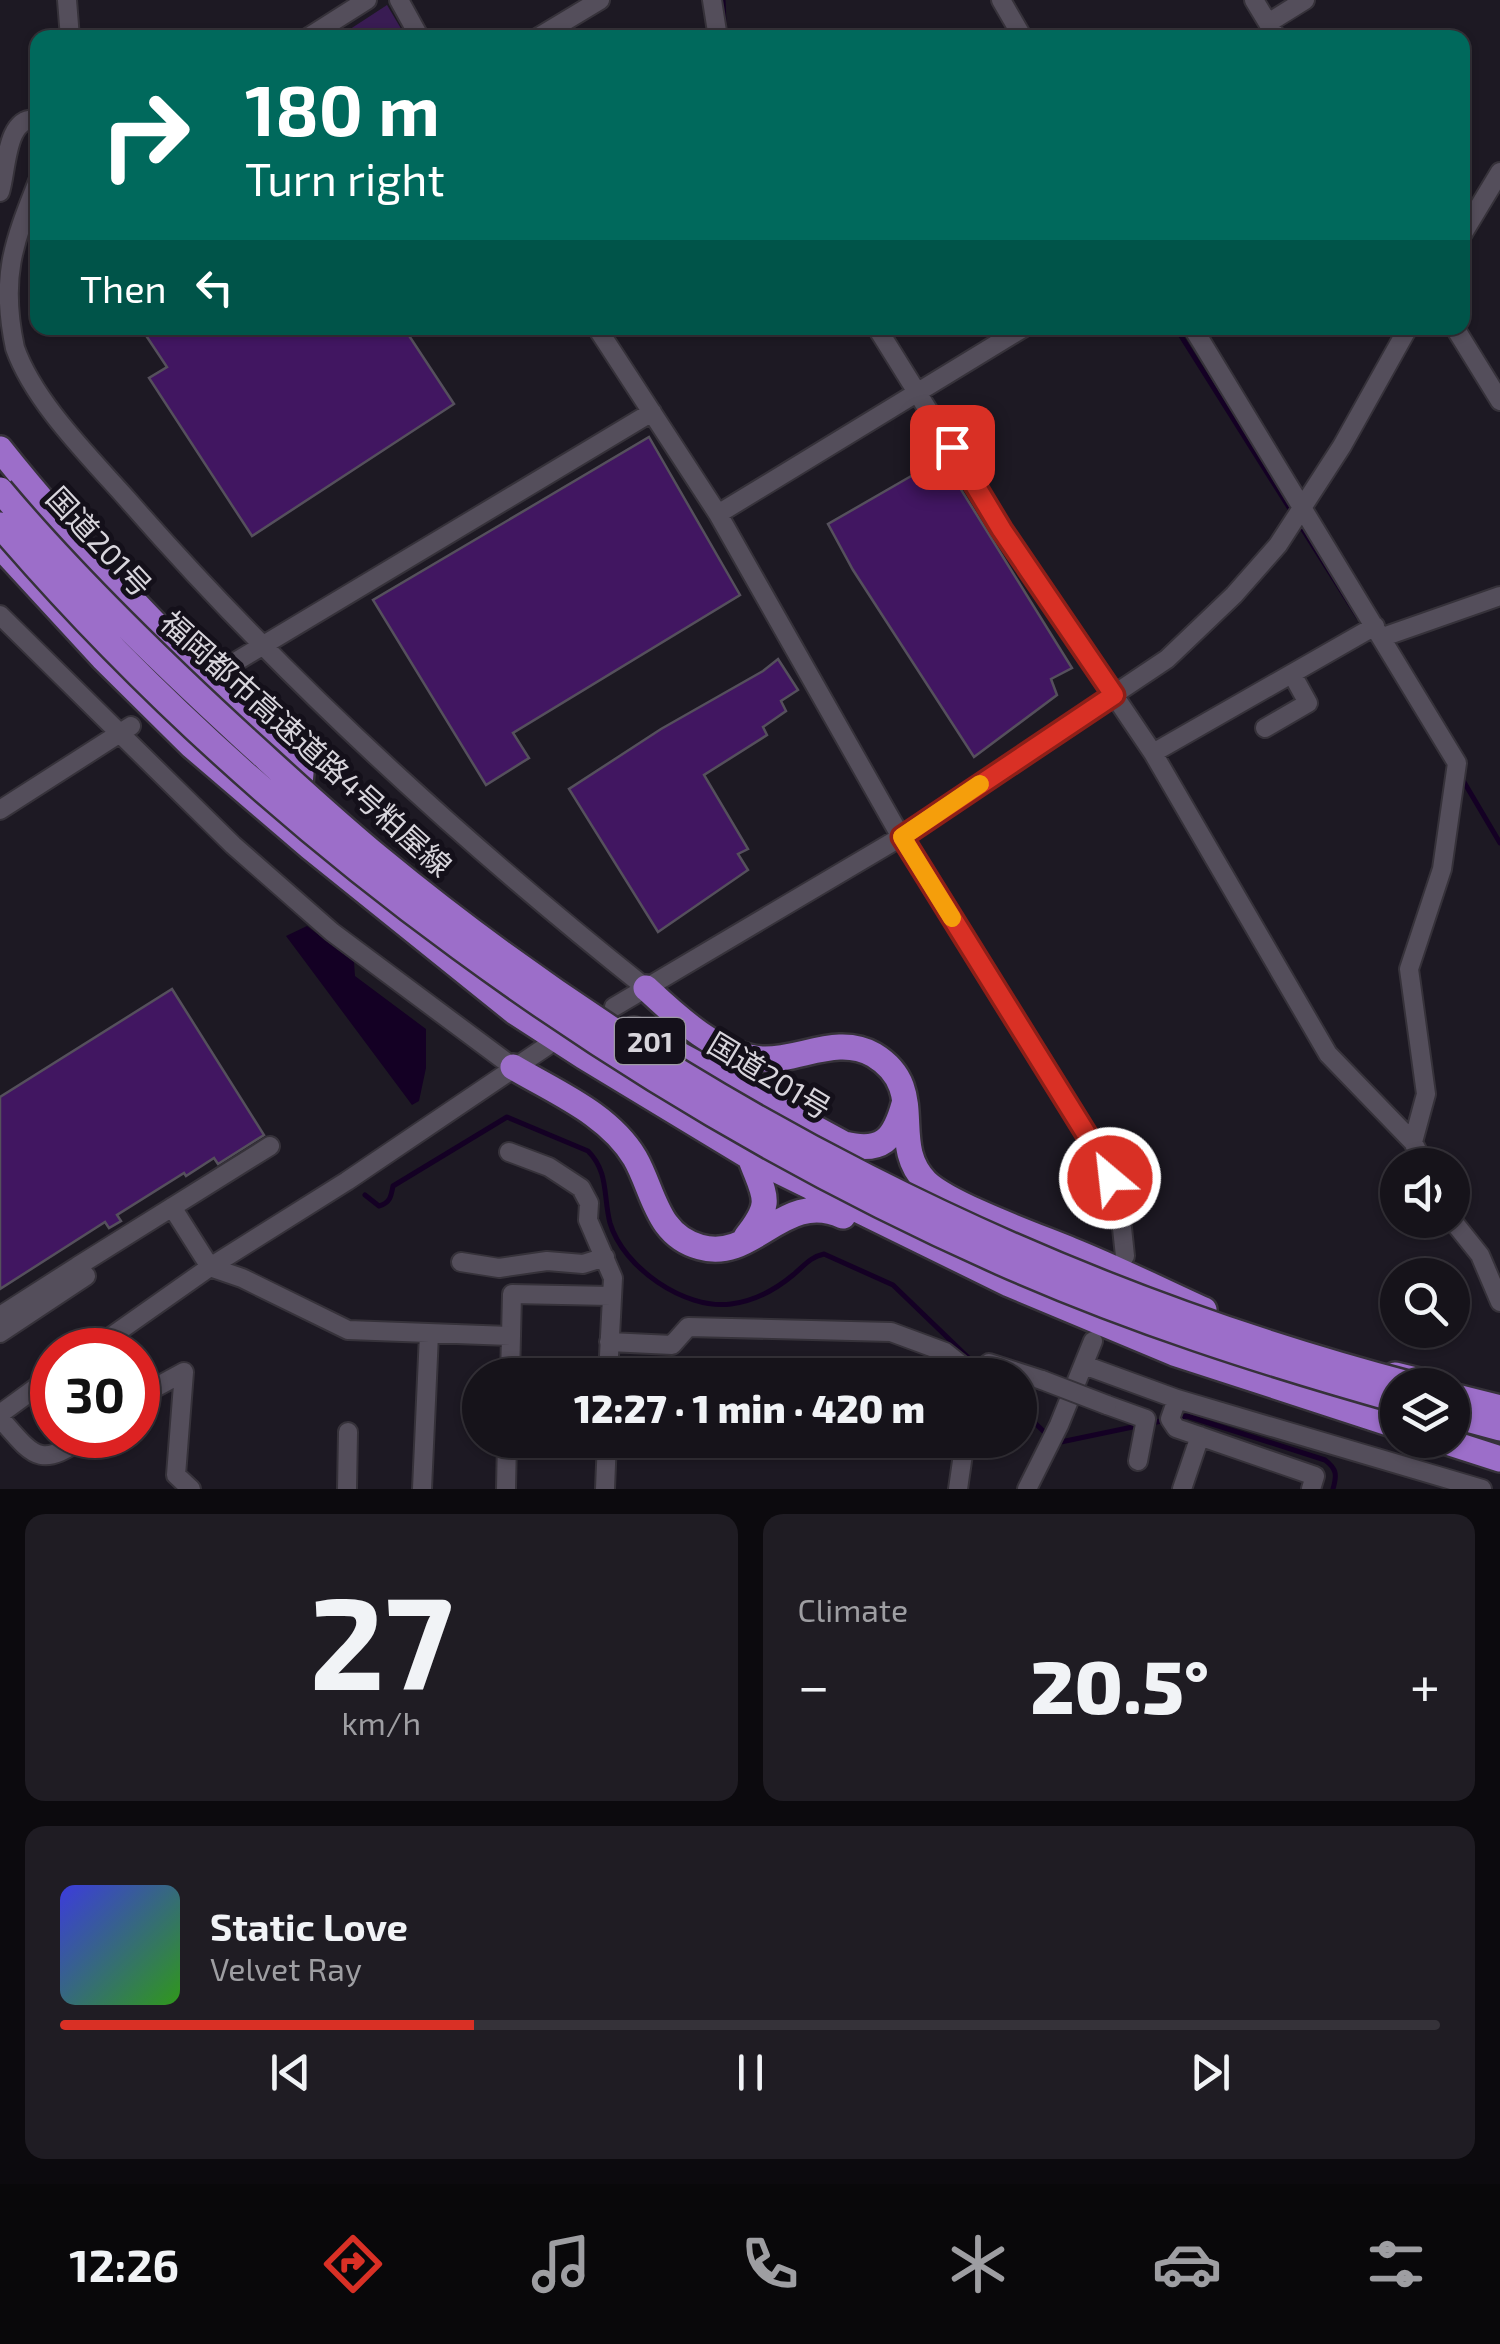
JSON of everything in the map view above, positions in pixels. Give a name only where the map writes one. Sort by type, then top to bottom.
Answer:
[{"type":"highway","points":[[0,448],[34,492],[158,627],[301,773],[300,784]]},
{"type":"highway","name":"国道201号","points":[[0,482],[146,638],[300,784],[424,886],[556,984],[618,1015],[804,1134],[1008,1238],[1380,1370]]},
{"type":"highway","name":"福岡都市高速道路4号粕屋線","points":[[0,490],[149,648],[370,850],[500,951],[675,1068],[835,1159],[1005,1240],[1224,1328],[1380,1375]]},
{"type":"highway","name":"福岡都市高速道路4号粕屋線","points":[[0,525],[58,593],[180,717],[422,918],[599,1043],[741,1130],[875,1203],[1004,1263],[1222,1346],[1380,1394]]},
{"type":"highway","name":"201","points":[[0,546],[103,658],[192,746],[310,848],[514,1012],[750,1158],[1009,1284],[1174,1352],[1380,1420]]},
{"type":"highway","points":[[0,558],[103,658]]},
{"type":"highway","points":[[646,988],[668,1009],[733,1052],[763,1059],[849,1046],[864,1050],[888,1065],[904,1088],[908,1151],[916,1170],[931,1186],[1204,1310]]},
{"type":"highway","points":[[618,1015],[844,1144],[871,1148],[883,1143],[898,1125],[905,1100]]},
{"type":"highway","points":[[512,1068],[592,1114],[625,1143],[638,1163],[660,1217],[685,1242],[704,1249],[739,1244],[786,1215],[818,1208],[941,1261],[1009,1284]]},
{"type":"highway","points":[[739,1244],[760,1220],[766,1206],[766,1193],[750,1158]]},
{"type":"highway","points":[[1470,1396],[1500,1404]]},
{"type":"highway","points":[[1470,1420],[1500,1428]]},
{"type":"highway","points":[[1470,1452],[1498,1464]]},
{"type":"street","points":[[67,0],[69,30]]},
{"type":"street","points":[[319,30],[366,0]]},
{"type":"street","points":[[399,0],[416,30]]},
{"type":"street","points":[[549,30],[600,0]]},
{"type":"street","points":[[712,0],[717,30]]},
{"type":"street","points":[[1018,30],[1004,5],[1024,0]]},
{"type":"street","points":[[1254,0],[1272,30],[1305,0]]},
{"type":"street","points":[[0,192],[12,135],[20,123],[30,118]]},
{"type":"street","points":[[1470,222],[1500,172]]},
{"type":"street","points":[[30,201],[5,264],[3,288],[16,349],[37,392],[163,540],[262,648],[460,834],[646,988]]},
{"type":"street","points":[[602,335],[718,514],[902,837],[1100,1156],[1119,1200],[1125,1256]]},
{"type":"street","points":[[881,335],[1002,530],[1152,753],[1328,1054],[1417,1148]]},
{"type":"street","points":[[718,514],[1012,335]]},
{"type":"street","points":[[1197,335],[1457,762],[1442,869],[1409,968],[1426,1094],[1414,1142]]},
{"type":"street","points":[[618,1015],[646,988],[902,837],[1167,659],[1203,627],[1278,545],[1303,510],[1404,335]]},
{"type":"street","points":[[1459,335],[1500,402]]},
{"type":"street","points":[[226,668],[652,412]]},
{"type":"street","points":[[1152,753],[1292,674],[1379,632],[1500,596]]},
{"type":"street","points":[[0,615],[125,730],[233,845],[332,932],[512,1068]]},
{"type":"street","points":[[1266,728],[1308,703],[1292,674]]},
{"type":"street","points":[[0,810],[125,730]]},
{"type":"street","points":[[123,1328],[547,1046]]},
{"type":"street","points":[[0,1316],[270,1146]]},
{"type":"street","points":[[509,1152],[550,1168],[582,1188],[589,1203],[588,1220],[613,1278],[609,1358]]},
{"type":"street","points":[[172,1208],[210,1267],[242,1278],[348,1330],[511,1336]]},
{"type":"street","points":[[1466,1238],[1480,1255],[1500,1302]]},
{"type":"street","points":[[461,1262],[499,1268],[547,1261],[583,1264],[605,1257]]},
{"type":"street","points":[[0,1333],[86,1276],[78,1266]]},
{"type":"street","points":[[510,1358],[512,1294],[611,1296]]},
{"type":"street","points":[[610,1342],[672,1345],[688,1327],[890,1332],[918,1340],[953,1358]]},
{"type":"street","points":[[422,1489],[429,1334]]},
{"type":"street","points":[[1027,1489],[1059,1425],[1093,1341]]},
{"type":"street","points":[[1084,1365],[1177,1399],[1486,1489],[1498,1464]]},
{"type":"street","points":[[160,1384],[184,1372],[176,1475],[191,1489]]},
{"type":"street","points":[[1037,1378],[1146,1419],[1138,1461]]},
{"type":"street","points":[[30,1393],[0,1416],[30,1451]]},
{"type":"street","points":[[1177,1399],[1170,1419],[1176,1428],[1315,1476],[1311,1489]]},
{"type":"street","points":[[347,1489],[348,1432]]},
{"type":"street","points":[[1182,1489],[1200,1436]]},
{"type":"street","points":[[506,1489],[507,1458]]},
{"type":"street","points":[[605,1489],[606,1458]]},
{"type":"street","points":[[958,1489],[962,1458]]},
{"type":"shaded area","points":[[387,5],[402,30],[349,30]]},
{"type":"shaded area","points":[[307,926],[354,962],[355,976],[426,1029],[426,1068],[419,1101],[412,1105],[286,936]]},
{"type":"building","points":[[146,335],[409,335],[454,404],[252,536],[149,378],[167,367]]},
{"type":"building","points":[[649,437],[740,595],[513,733],[529,758],[486,785],[373,600]]},
{"type":"building","points":[[913,475],[925,488],[952,475],[1072,668],[1051,679],[1057,695],[974,757],[853,570],[828,524]]},
{"type":"building","points":[[778,659],[798,690],[781,701],[786,711],[763,727],[767,735],[704,775],[748,849],[738,854],[748,870],[658,932],[569,789]]},
{"type":"building","points":[[172,989],[264,1135],[218,1164],[214,1158],[186,1176],[184,1173],[117,1215],[121,1221],[109,1228],[105,1222],[0,1289],[0,1097]]},
{"type":"waterway","points":[[723,0],[724,22]]},
{"type":"waterway","points":[[1180,335],[1358,617]]},
{"type":"waterway","points":[[1461,777],[1500,843]]},
{"type":"waterway","points":[[365,1195],[379,1206],[386,1203],[393,1186],[507,1117],[588,1151],[602,1176],[610,1223],[617,1239],[642,1270],[675,1293],[713,1304],[740,1303],[772,1290],[824,1254],[893,1285],[969,1358]]},
{"type":"waterway","points":[[1177,1418],[1187,1416],[1325,1460],[1335,1473],[1333,1489]]},
{"type":"waterway","points":[[1037,1425],[1056,1443],[1166,1420]]},
{"type":"slow traffic","points":[[952,918],[902,837],[980,784]]},
{"type":"route","points":[[952,447],[1002,530],[1114,695],[902,837],[1110,1178]]}]
